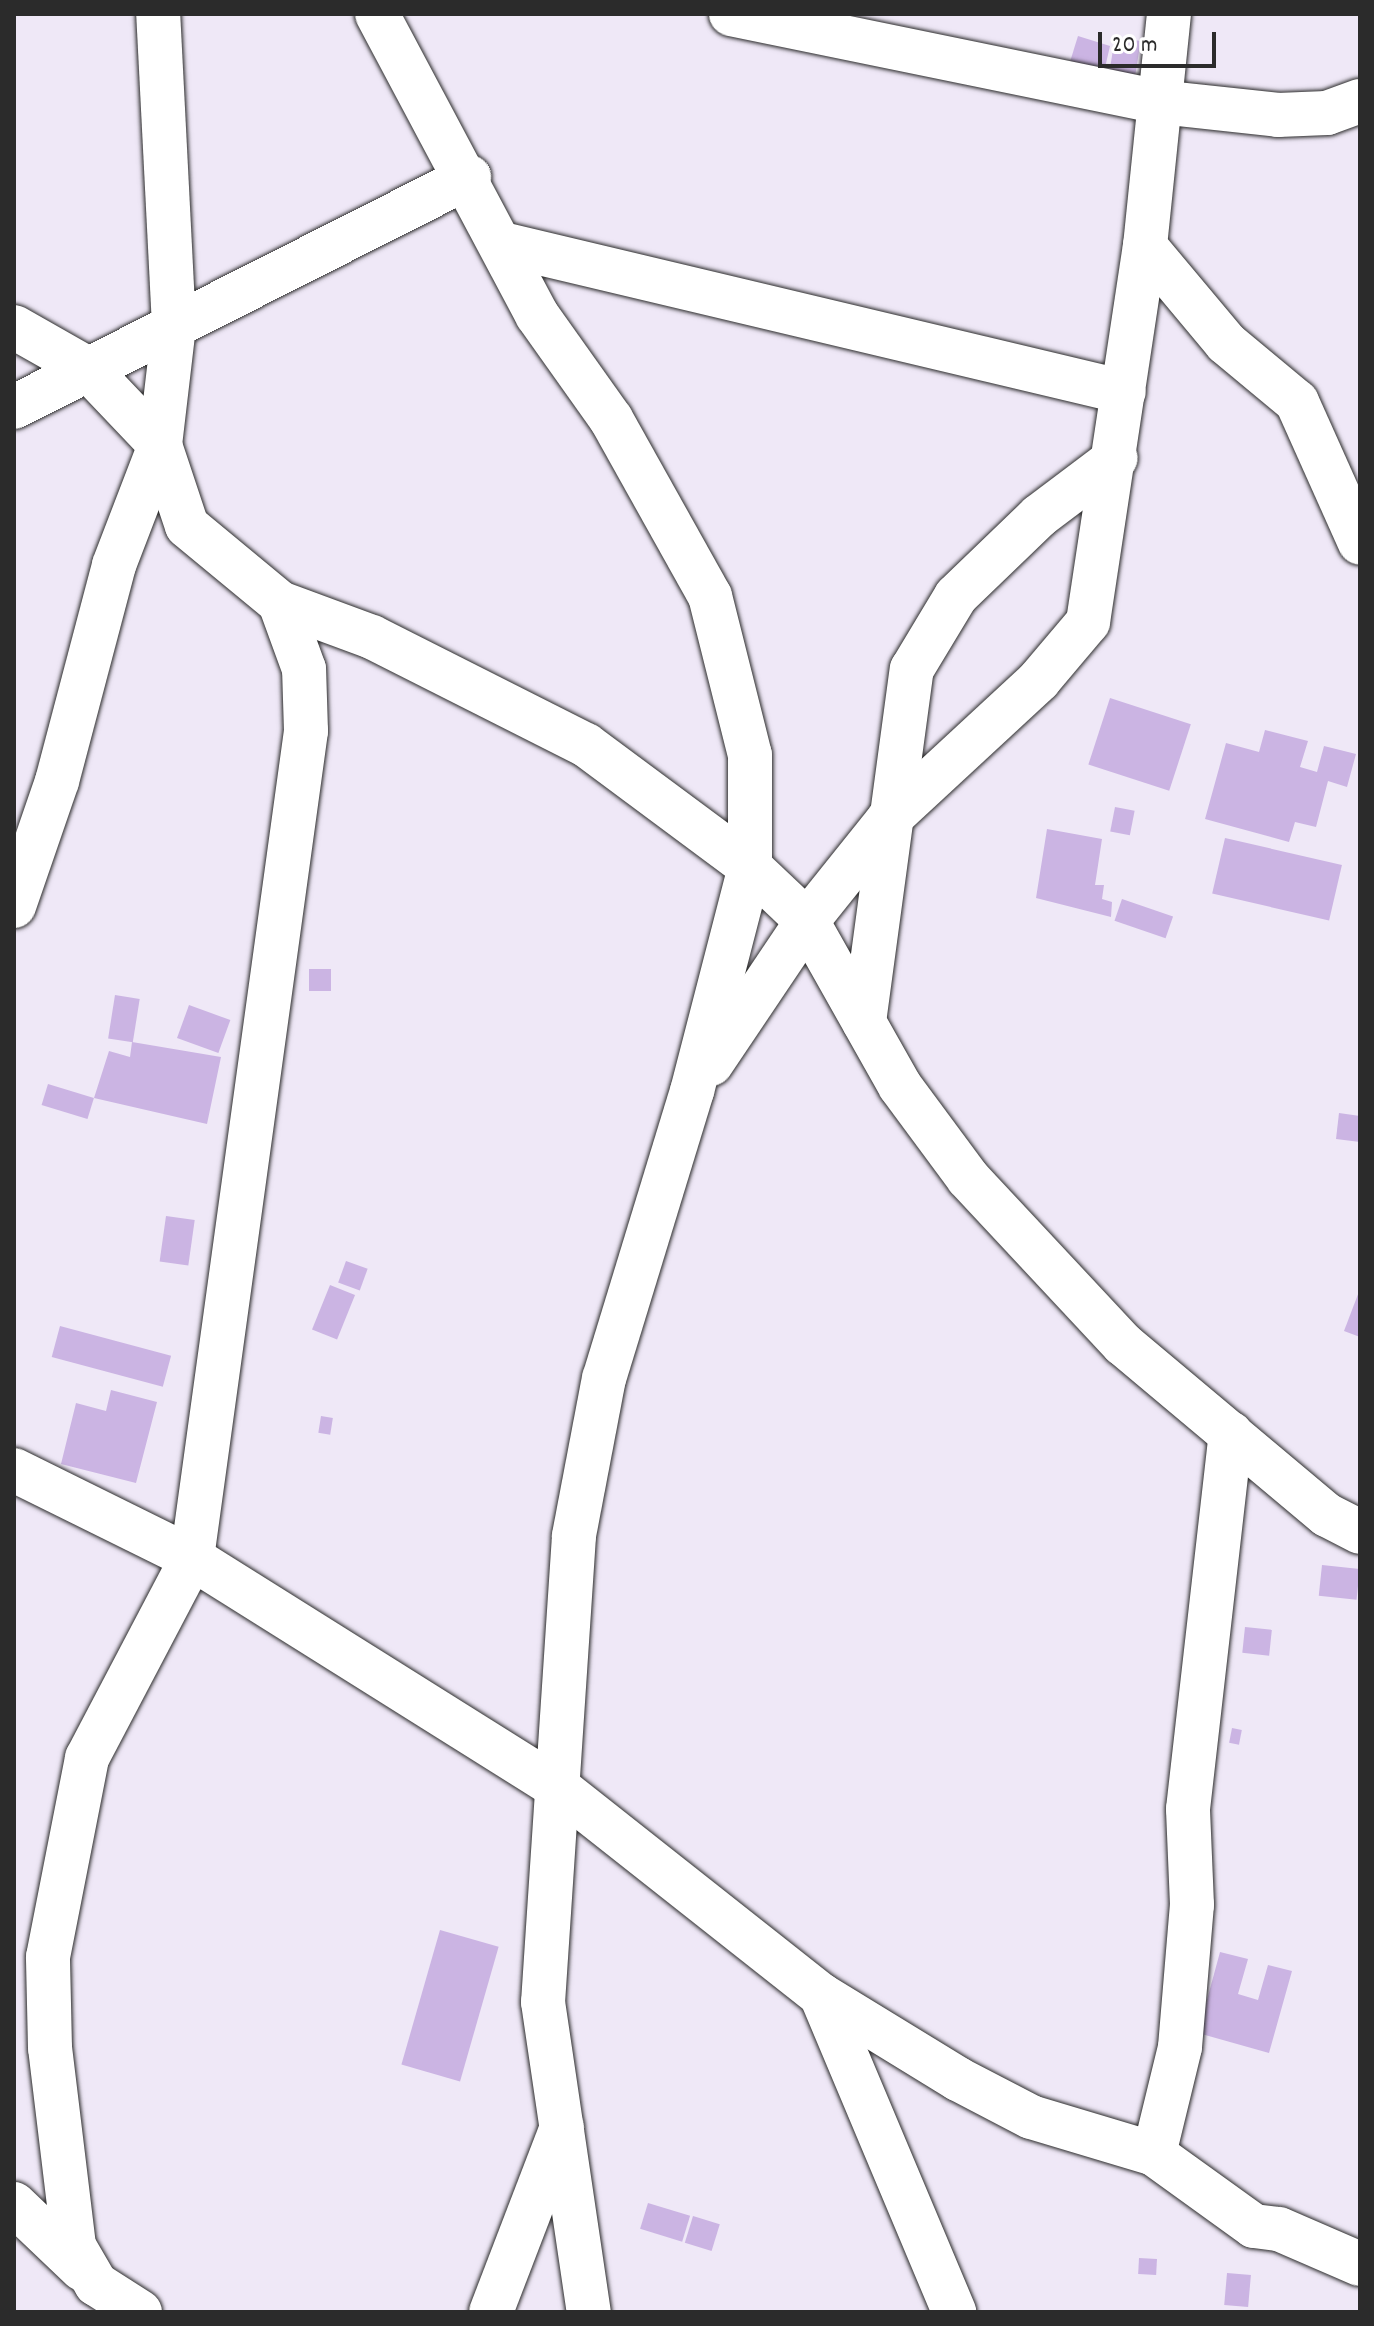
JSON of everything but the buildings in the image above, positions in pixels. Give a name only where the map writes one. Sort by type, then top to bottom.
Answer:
[{"type":"street","points":[[14,906],[57,781],[114,565],[160,445],[174,326],[158,14]]},
{"type":"street","points":[[377,14],[469,177],[537,315],[611,419],[710,596],[750,755],[750,867],[692,1091],[604,1378],[576,1522],[543,2002],[566,2117],[579,2280],[589,2312]]},
{"type":"street","points":[[731,14],[1159,102],[1278,115],[1327,113],[1360,101]]},
{"type":"street","points":[[692,1091],[807,921],[888,820],[1039,680],[1088,622],[1116,458],[1145,246],[1169,14]]},
{"type":"street","points":[[14,407],[469,177]]},
{"type":"street","points":[[502,244],[1124,392]]},
{"type":"street","points":[[1145,246],[1226,343],[1297,402],[1360,543]]},
{"type":"street","points":[[14,327],[88,369],[160,445],[187,526],[280,603],[386,643],[586,745],[750,867],[807,921],[900,1086],[968,1178],[1123,1344],[1327,1515],[1360,1532]]},
{"type":"street","points":[[864,1022],[888,820],[912,669],[956,596],[1039,516],[1116,458]]},
{"type":"street","points":[[82,2269],[50,2048],[48,1957],[87,1758],[192,1558],[306,731],[304,669],[280,603]]},
{"type":"street","points":[[1154,2154],[1180,2047],[1192,1905],[1188,1809],[1231,1433]]},
{"type":"street","points":[[14,1470],[192,1558],[560,1789],[821,1995],[1031,2117],[1154,2154],[1254,2226],[1279,2229],[1360,2264]]},
{"type":"street","points":[[821,1995],[954,2312]]},
{"type":"street","points":[[491,2312],[566,2117]]},
{"type":"street","points":[[14,2204],[82,2269],[140,2312]]}]
